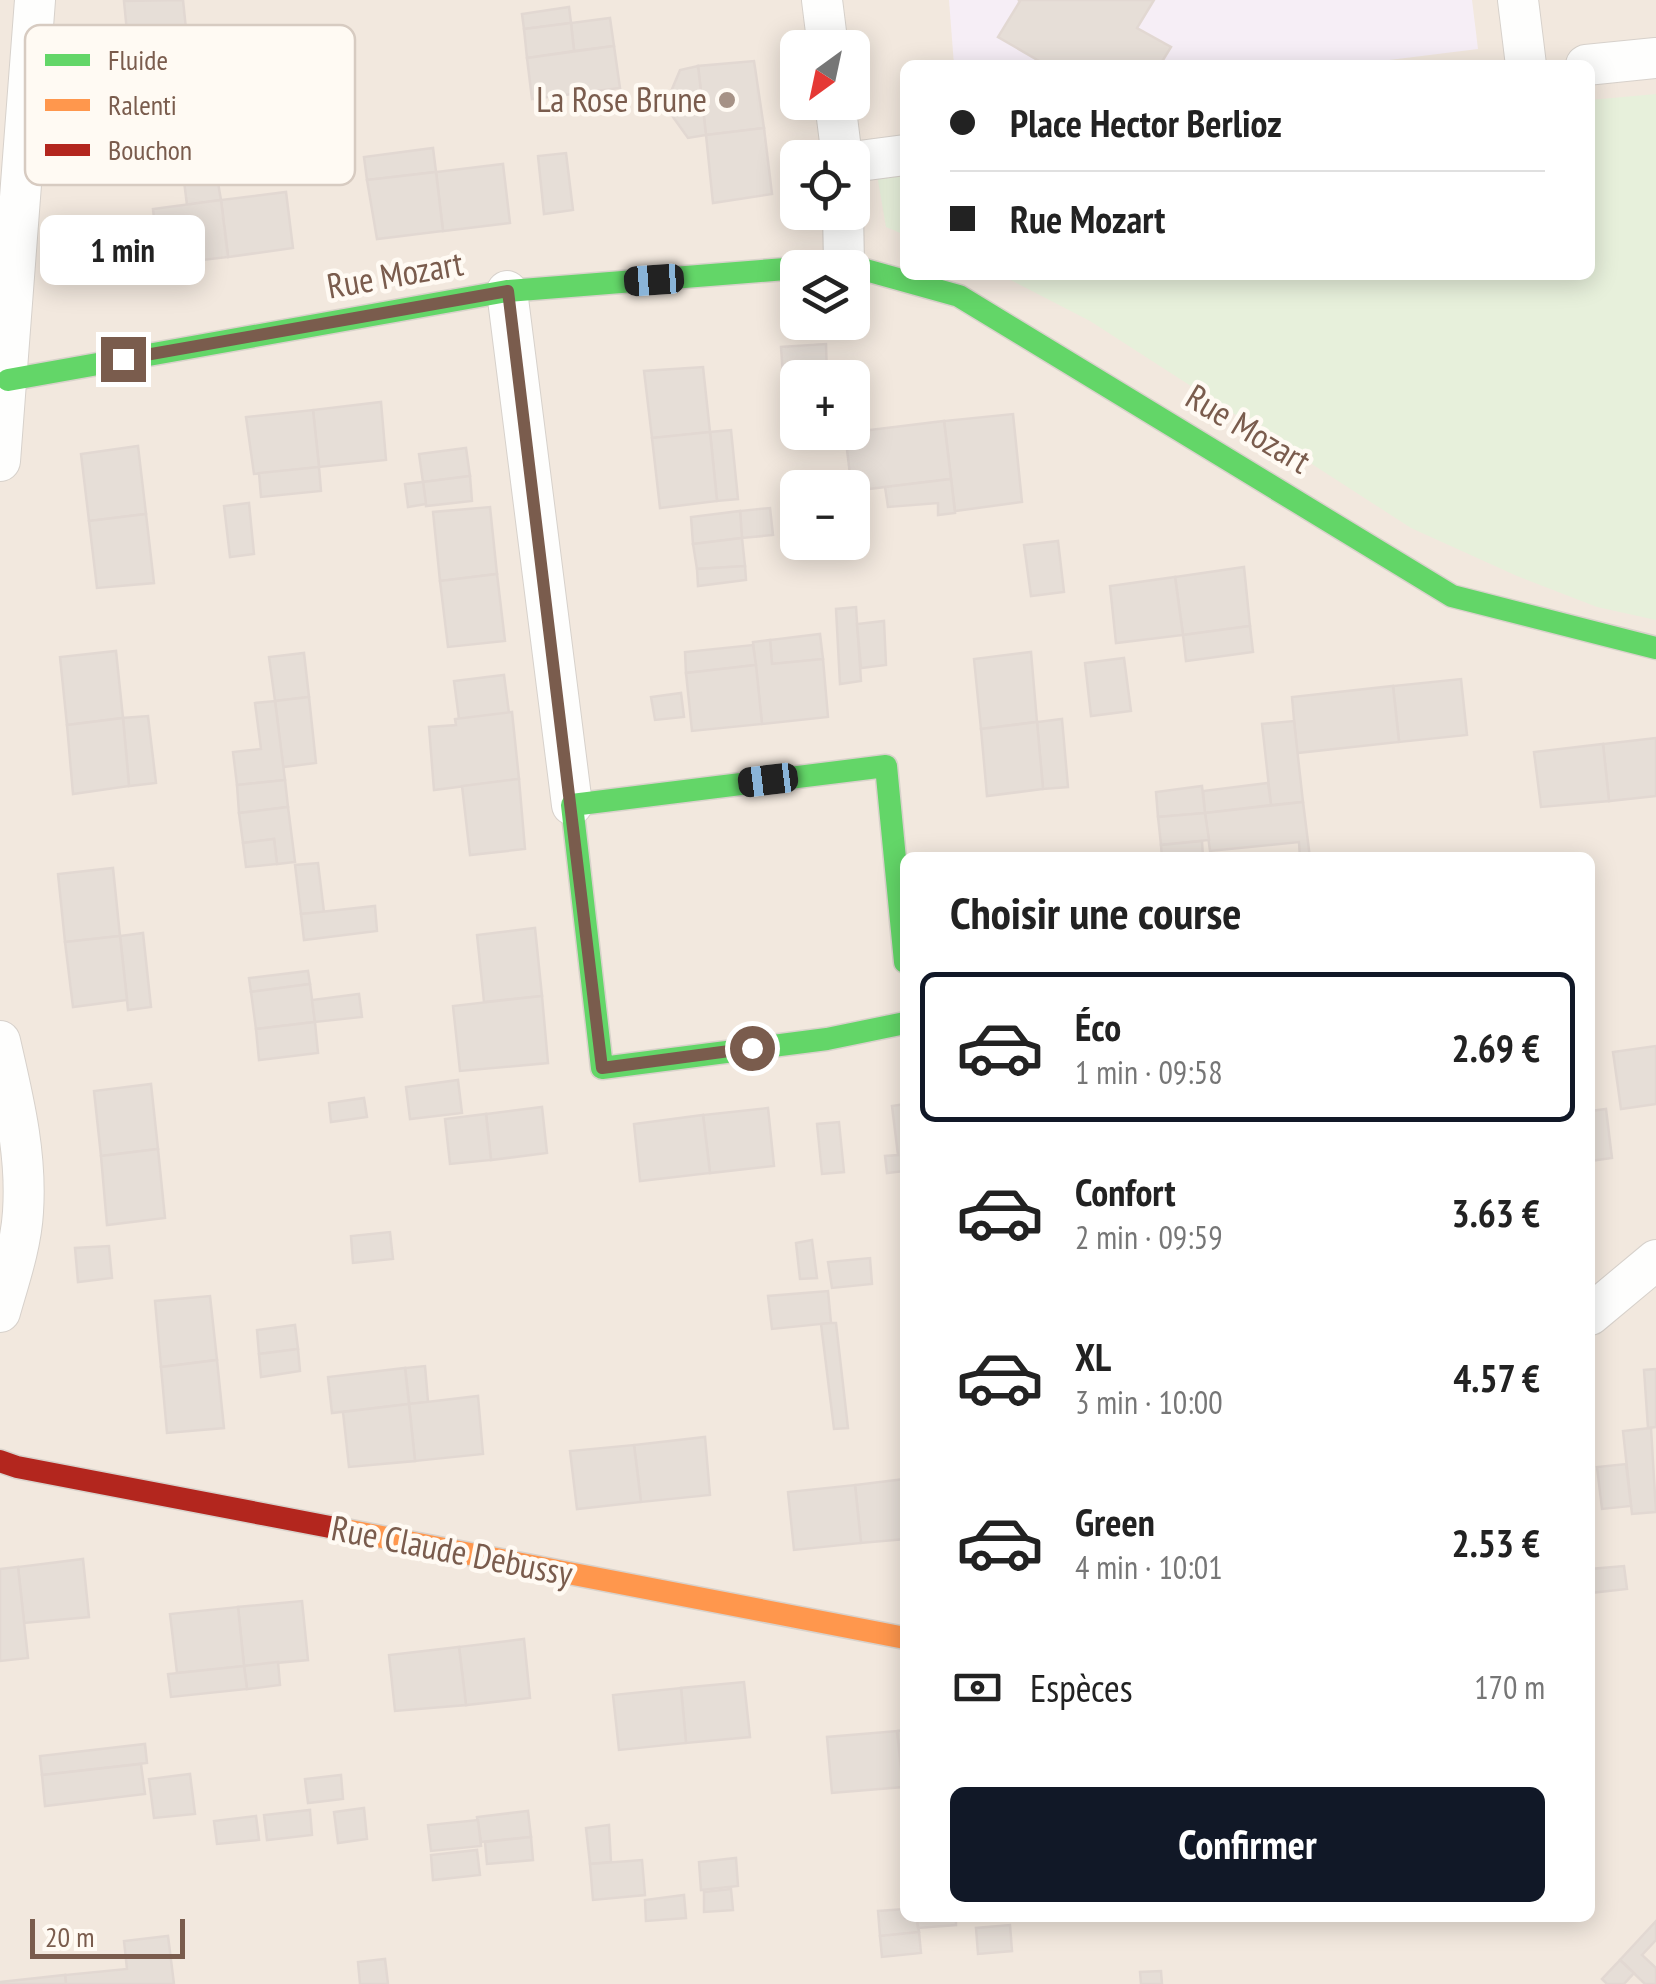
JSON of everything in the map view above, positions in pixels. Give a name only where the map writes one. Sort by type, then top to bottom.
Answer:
[{"type":"street","points":[[33,25],[35,0]]},
{"type":"street","points":[[822,0],[826,30]]},
{"type":"street","points":[[1518,0],[1525,60]]},
{"type":"street","points":[[1595,64],[1656,58]]},
{"type":"street","points":[[0,461],[25,141]]},
{"type":"street","points":[[870,160],[900,156]]},
{"type":"street","name":"Rue Mozart","points":[[8,380],[508,291],[780,269]]},
{"type":"street","name":"Rue Mozart","points":[[870,276],[959,296],[1452,596],[1656,648]]},
{"type":"street","points":[[508,291],[602,1068],[827,1039],[900,1024]]},
{"type":"street","points":[[572,805],[886,766],[900,910]]},
{"type":"street","points":[[0,1041],[18,1117],[24,1170],[23,1216],[0,1312]]},
{"type":"street","points":[[1595,1310],[1656,1260]]},
{"type":"street","name":"Rue Claude Debussy","points":[[0,1461],[900,1637]]},
{"type":"shaded area","points":[[0,0],[1656,0],[1656,1984],[0,1984]]},
{"type":"shaded area","points":[[949,0],[1472,0],[1478,49],[1389,60],[954,60]]},
{"type":"green space","points":[[1656,94],[1656,620],[1597,607],[1411,528],[1090,321],[1011,280],[1595,280],[1595,100]]},
{"type":"green space","points":[[900,167],[900,233],[886,227],[876,169]]},
{"type":"building","points":[[183,0],[186,25],[126,25],[124,1]]},
{"type":"building","points":[[1154,0],[1137,28],[1171,47],[1163,60],[1037,60],[998,37],[1020,1]]},
{"type":"building","points":[[569,7],[571,23],[524,29],[522,14]]},
{"type":"building","points":[[610,18],[614,46],[574,51],[571,23]]},
{"type":"building","points":[[571,23],[574,51],[527,58],[524,29]]},
{"type":"building","points":[[614,46],[620,88],[532,99],[527,58]]},
{"type":"building","points":[[754,61],[764,128],[706,135],[698,66]]},
{"type":"building","points":[[698,66],[706,135],[688,138],[673,117],[670,94],[680,70]]},
{"type":"building","points":[[764,128],[772,194],[713,203],[706,135]]},
{"type":"building","points":[[433,148],[436,172],[367,180],[364,157]]},
{"type":"building","points":[[566,153],[573,210],[544,214],[538,156]]},
{"type":"building","points":[[503,164],[510,223],[443,231],[436,172]]},
{"type":"building","points":[[436,172],[443,231],[377,239],[367,180]]},
{"type":"building","points":[[184,185],[218,185],[221,200],[187,205]]},
{"type":"building","points":[[286,192],[293,248],[228,257],[221,200]]},
{"type":"building","points":[[221,200],[228,257],[159,265],[153,209]]},
{"type":"building","points":[[826,344],[826,360],[782,360],[781,347]]},
{"type":"building","points":[[703,367],[710,432],[652,438],[644,371]]},
{"type":"building","points":[[381,402],[386,460],[319,467],[313,410]]},
{"type":"building","points":[[313,410],[319,467],[254,474],[246,417]]},
{"type":"building","points":[[1013,414],[1022,502],[955,511],[944,421]]},
{"type":"building","points":[[944,421],[951,479],[870,489],[870,470],[849,470],[847,450],[870,450],[870,430]]},
{"type":"building","points":[[731,430],[738,499],[717,501],[710,432]]},
{"type":"building","points":[[710,432],[717,501],[660,508],[652,438]]},
{"type":"building","points":[[138,446],[146,514],[89,521],[81,454]]},
{"type":"building","points":[[466,448],[470,476],[423,482],[419,454]]},
{"type":"building","points":[[319,467],[321,491],[261,497],[259,473]]},
{"type":"building","points":[[470,476],[472,501],[426,506],[423,482]]},
{"type":"building","points":[[951,479],[955,513],[938,515],[938,503],[888,507],[885,487]]},
{"type":"building","points":[[423,482],[426,504],[408,507],[405,484]]},
{"type":"building","points":[[249,503],[254,554],[230,557],[224,506]]},
{"type":"building","points":[[490,507],[497,574],[440,581],[433,512]]},
{"type":"building","points":[[770,508],[773,535],[742,538],[740,511]]},
{"type":"building","points":[[740,511],[742,538],[693,544],[691,517]]},
{"type":"building","points":[[146,514],[154,583],[97,588],[89,521]]},
{"type":"building","points":[[742,538],[745,566],[697,569],[693,544]]},
{"type":"building","points":[[1058,541],[1064,592],[1031,596],[1024,545]]},
{"type":"building","points":[[745,566],[746,580],[698,586],[697,569]]},
{"type":"building","points":[[1244,567],[1250,626],[1183,635],[1175,577]]},
{"type":"building","points":[[497,574],[505,641],[448,647],[440,581]]},
{"type":"building","points":[[1175,577],[1183,635],[1116,643],[1110,586]]},
{"type":"building","points":[[856,607],[861,681],[840,684],[836,609]]},
{"type":"building","points":[[884,621],[886,665],[861,668],[857,624]]},
{"type":"building","points":[[1250,626],[1253,652],[1186,661],[1183,635]]},
{"type":"building","points":[[820,634],[823,659],[772,664],[770,640]]},
{"type":"building","points":[[770,640],[772,664],[823,659],[828,717],[762,724],[753,642]]},
{"type":"building","points":[[753,645],[756,665],[686,673],[685,652]]},
{"type":"building","points":[[116,651],[123,718],[67,725],[60,657]]},
{"type":"building","points":[[1031,652],[1037,722],[981,729],[974,659]]},
{"type":"building","points":[[304,653],[309,697],[275,701],[269,657]]},
{"type":"building","points":[[1124,658],[1131,711],[1091,716],[1085,663]]},
{"type":"building","points":[[756,665],[762,724],[692,731],[686,673]]},
{"type":"building","points":[[504,675],[509,713],[459,719],[454,681]]},
{"type":"building","points":[[1461,679],[1467,735],[1399,742],[1393,686]]},
{"type":"building","points":[[1393,686],[1399,742],[1297,753],[1292,697]]},
{"type":"building","points":[[681,693],[684,717],[655,720],[651,697]]},
{"type":"building","points":[[309,697],[316,763],[283,767],[275,701]]},
{"type":"building","points":[[275,701],[285,780],[237,785],[233,752],[261,749],[255,703]]},
{"type":"building","points":[[512,712],[519,779],[434,790],[429,727],[456,725],[455,719]]},
{"type":"building","points":[[148,716],[156,783],[129,786],[123,718]]},
{"type":"building","points":[[123,718],[129,786],[73,794],[67,725]]},
{"type":"building","points":[[1062,719],[1068,787],[1043,789],[1037,722]]},
{"type":"building","points":[[1294,721],[1303,802],[1271,805],[1262,724]]},
{"type":"building","points":[[1037,722],[1043,789],[987,796],[981,729]]},
{"type":"building","points":[[1656,738],[1656,796],[1609,801],[1603,744]]},
{"type":"building","points":[[1603,744],[1609,801],[1541,807],[1534,752]]},
{"type":"building","points":[[519,779],[525,849],[470,855],[462,786]]},
{"type":"building","points":[[285,780],[288,807],[239,813],[237,785]]},
{"type":"building","points":[[1268,783],[1271,805],[1205,813],[1203,791]]},
{"type":"building","points":[[1202,786],[1205,813],[1158,817],[1156,792]]},
{"type":"building","points":[[1303,802],[1309,852],[1300,852],[1299,842],[1210,851],[1205,813]]},
{"type":"building","points":[[288,807],[295,862],[277,864],[274,839],[243,843],[239,813]]},
{"type":"building","points":[[1205,813],[1209,840],[1161,845],[1158,817]]},
{"type":"building","points":[[274,839],[277,864],[246,867],[243,843]]},
{"type":"building","points":[[1202,841],[1203,852],[1162,852],[1161,845]]},
{"type":"building","points":[[318,863],[324,912],[301,914],[295,865]]},
{"type":"building","points":[[113,868],[120,936],[65,942],[58,874]]},
{"type":"building","points":[[375,906],[377,931],[304,940],[301,914]]},
{"type":"building","points":[[535,928],[542,996],[484,1002],[477,935]]},
{"type":"building","points":[[143,933],[151,1007],[128,1010],[120,936]]},
{"type":"building","points":[[120,936],[127,1000],[73,1007],[65,942]]},
{"type":"building","points":[[308,971],[310,984],[251,992],[249,978]]},
{"type":"building","points":[[310,984],[315,1022],[256,1029],[251,992]]},
{"type":"building","points":[[359,994],[362,1017],[315,1022],[312,1000]]},
{"type":"building","points":[[542,996],[548,1063],[460,1071],[453,1006]]},
{"type":"building","points":[[315,1022],[318,1053],[259,1060],[256,1029]]},
{"type":"building","points":[[1656,1046],[1656,1104],[1621,1109],[1613,1052]]},
{"type":"building","points":[[458,1080],[462,1113],[410,1119],[406,1087]]},
{"type":"building","points":[[151,1084],[158,1149],[101,1156],[94,1091]]},
{"type":"building","points":[[364,1098],[367,1117],[331,1122],[329,1103]]},
{"type":"building","points":[[900,1105],[900,1172],[887,1173],[885,1156],[898,1155],[892,1106]]},
{"type":"building","points":[[542,1107],[547,1153],[491,1160],[486,1114]]},
{"type":"building","points":[[768,1108],[774,1166],[710,1173],[703,1115]]},
{"type":"building","points":[[1606,1109],[1612,1158],[1595,1160],[1595,1110]]},
{"type":"building","points":[[486,1114],[491,1160],[450,1164],[445,1119]]},
{"type":"building","points":[[703,1115],[710,1173],[640,1181],[634,1124]]},
{"type":"building","points":[[839,1122],[844,1172],[822,1174],[817,1124]]},
{"type":"building","points":[[158,1149],[165,1218],[107,1225],[101,1156]]},
{"type":"building","points":[[390,1232],[393,1259],[353,1263],[351,1236]]},
{"type":"building","points":[[812,1240],[817,1278],[800,1279],[796,1243]]},
{"type":"building","points":[[109,1246],[112,1278],[78,1282],[75,1248]]},
{"type":"building","points":[[870,1258],[872,1284],[832,1288],[828,1262]]},
{"type":"building","points":[[828,1291],[831,1323],[772,1329],[768,1296]]},
{"type":"building","points":[[210,1296],[217,1360],[161,1367],[155,1301]]},
{"type":"building","points":[[836,1323],[848,1428],[834,1429],[821,1324]]},
{"type":"building","points":[[295,1325],[298,1349],[259,1354],[257,1330]]},
{"type":"building","points":[[298,1349],[300,1371],[261,1377],[259,1354]]},
{"type":"building","points":[[217,1360],[224,1428],[167,1433],[161,1367]]},
{"type":"building","points":[[425,1366],[428,1402],[409,1404],[405,1368]]},
{"type":"building","points":[[405,1368],[409,1404],[332,1413],[328,1377]]},
{"type":"building","points":[[1656,1369],[1656,1427],[1648,1428],[1644,1370]]},
{"type":"building","points":[[478,1396],[483,1454],[415,1461],[409,1404]]},
{"type":"building","points":[[409,1404],[415,1461],[349,1467],[343,1412]]},
{"type":"building","points":[[1651,1428],[1656,1512],[1632,1514],[1623,1431]]},
{"type":"building","points":[[705,1437],[710,1495],[641,1502],[634,1445]]},
{"type":"building","points":[[634,1445],[641,1502],[577,1509],[570,1451]]},
{"type":"building","points":[[1626,1464],[1631,1506],[1602,1509],[1597,1467]]},
{"type":"building","points":[[900,1480],[900,1539],[861,1543],[855,1485]]},
{"type":"building","points":[[855,1485],[861,1543],[794,1550],[788,1492]]},
{"type":"building","points":[[83,1559],[89,1617],[24,1623],[18,1567]]},
{"type":"building","points":[[1624,1566],[1627,1589],[1595,1592],[1595,1569]]},
{"type":"building","points":[[18,1567],[28,1658],[0,1661],[0,1569]]},
{"type":"building","points":[[302,1601],[308,1660],[244,1666],[238,1607]]},
{"type":"building","points":[[238,1607],[244,1666],[177,1673],[170,1614]]},
{"type":"building","points":[[524,1639],[530,1698],[466,1705],[459,1647]]},
{"type":"building","points":[[459,1647],[466,1705],[395,1711],[389,1655]]},
{"type":"building","points":[[278,1662],[280,1685],[247,1689],[244,1666]]},
{"type":"building","points":[[244,1666],[247,1689],[171,1697],[168,1674]]},
{"type":"building","points":[[744,1682],[750,1737],[686,1743],[681,1688]]},
{"type":"building","points":[[681,1688],[686,1743],[619,1750],[613,1695]]},
{"type":"building","points":[[897,1731],[900,1787],[832,1793],[827,1737]]},
{"type":"building","points":[[145,1744],[147,1763],[42,1775],[40,1756]]},
{"type":"building","points":[[141,1764],[145,1794],[45,1806],[42,1775]]},
{"type":"building","points":[[190,1774],[195,1814],[154,1818],[149,1779]]},
{"type":"building","points":[[341,1775],[343,1799],[308,1803],[305,1779]]},
{"type":"building","points":[[364,1808],[367,1839],[338,1843],[334,1812]]},
{"type":"building","points":[[310,1810],[312,1835],[267,1840],[264,1815]]},
{"type":"building","points":[[528,1811],[531,1837],[481,1842],[477,1817]]},
{"type":"building","points":[[256,1816],[259,1840],[217,1844],[214,1821]]},
{"type":"building","points":[[478,1820],[481,1846],[431,1851],[428,1825]]},
{"type":"building","points":[[609,1825],[611,1862],[590,1864],[586,1828]]},
{"type":"building","points":[[531,1837],[533,1860],[487,1864],[485,1842]]},
{"type":"building","points":[[477,1850],[480,1875],[433,1880],[431,1855]]},
{"type":"building","points":[[736,1858],[738,1886],[701,1890],[699,1862]]},
{"type":"building","points":[[642,1860],[645,1895],[593,1900],[590,1864]]},
{"type":"building","points":[[731,1889],[733,1910],[704,1912],[704,1892]]},
{"type":"building","points":[[684,1895],[686,1918],[646,1921],[645,1900]]},
{"type":"building","points":[[900,1909],[900,1922],[918,1922],[919,1932],[880,1936],[878,1911]]},
{"type":"building","points":[[1656,1921],[1656,1940],[1642,1955],[1656,1968],[1656,1984],[1645,1984],[1620,1960]]},
{"type":"building","points":[[917,1922],[956,1922],[956,1925],[918,1928]]},
{"type":"building","points":[[1010,1925],[1012,1951],[978,1954],[976,1928]]},
{"type":"building","points":[[919,1932],[921,1953],[882,1957],[880,1936]]},
{"type":"building","points":[[168,1936],[174,1984],[66,1984],[65,1975],[127,1969],[124,1941]]},
{"type":"building","points":[[385,1959],[388,1984],[360,1984],[358,1962]]},
{"type":"building","points":[[1620,1960],[1634,1973],[1624,1984],[1607,1984],[1602,1979]]},
{"type":"building","points":[[1161,1971],[1162,1984],[1141,1984],[1140,1972]]},
{"type":"building","points":[[65,1975],[66,1984],[0,1984],[0,1982]]},
{"type":"traffic: fast","points":[[8,380],[507,291],[780,269]]},
{"type":"traffic: fast","points":[[870,271],[900,280]]},
{"type":"traffic: fast","points":[[902,280],[959,296],[1452,596],[1656,648]]},
{"type":"traffic: fast","points":[[900,910],[886,766],[572,805],[602,1068],[827,1039],[900,1024]]},
{"type":"traffic: slow","points":[[330,1527],[900,1637]]},
{"type":"traffic: jam","points":[[0,1461],[330,1527]]},
{"type":"place","name":"La Rose Brune","points":[[727,100]]},
{"type":"route","points":[[123,359],[508,291],[602,1068],[752,1048]]}]
